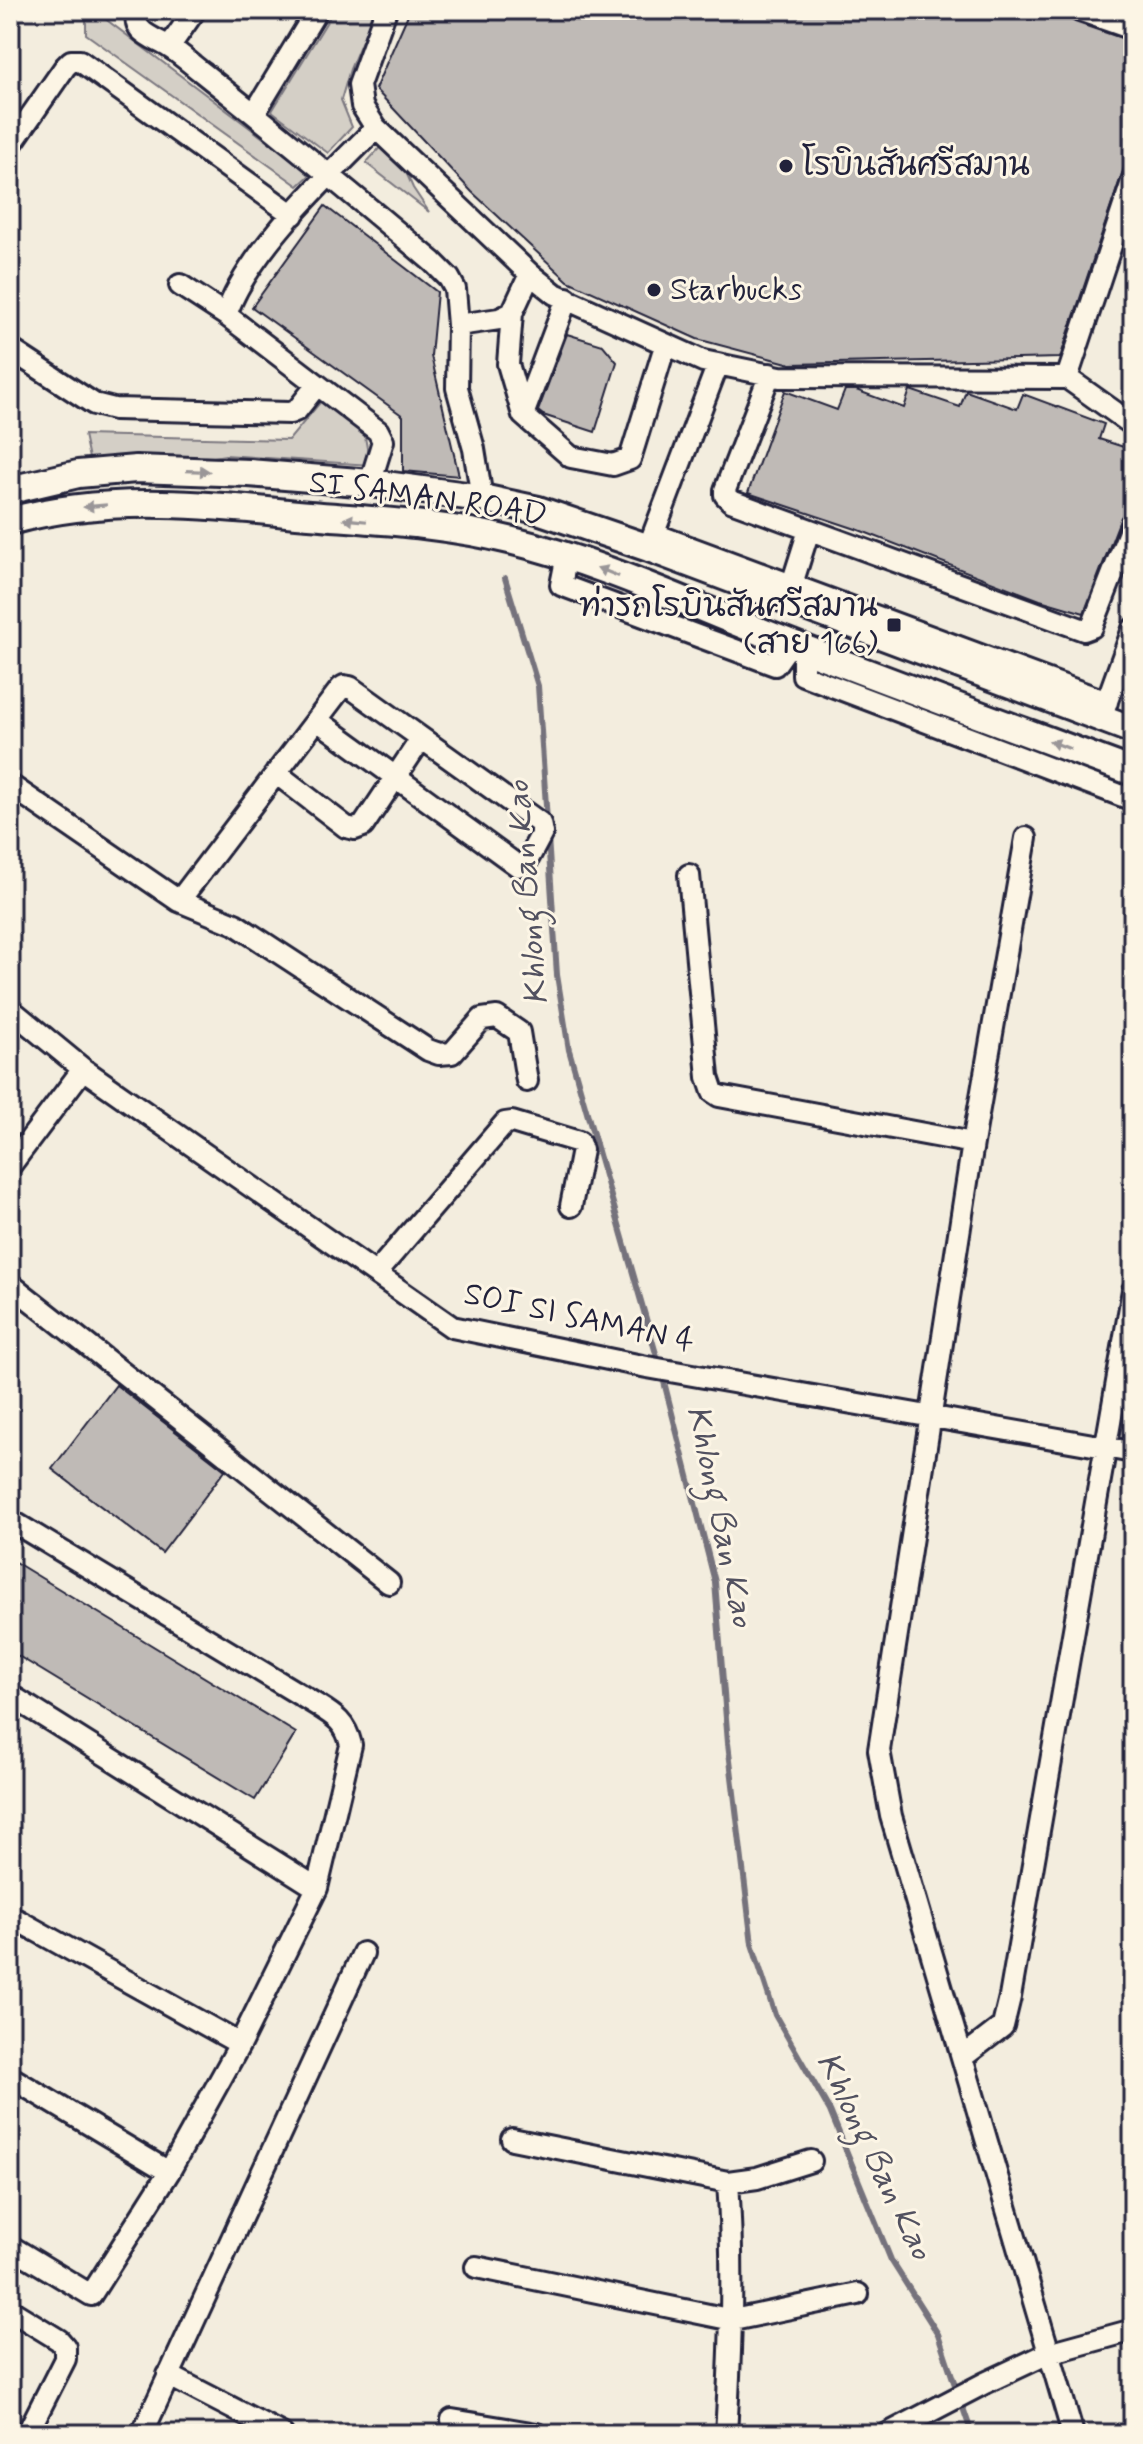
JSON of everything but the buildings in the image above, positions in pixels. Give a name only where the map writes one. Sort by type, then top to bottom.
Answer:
[{"type":"main road","name":"SI SAMAN ROAD","points":[[10,490],[78,474],[136,469],[249,473],[370,483],[482,498],[651,541],[1104,710],[1133,730]]},
{"type":"main road","name":"SI SAMAN ROAD","points":[[10,521],[40,513],[97,505],[159,504],[243,508],[505,539],[567,555],[797,646],[1133,772]]},
{"type":"street","points":[[140,10],[136,23],[143,34],[169,47],[254,114],[449,278],[455,289],[458,325],[457,388],[474,449],[482,498]]},
{"type":"street","points":[[169,47],[195,10]]},
{"type":"street","points":[[254,114],[317,10]]},
{"type":"street","points":[[386,10],[359,85],[362,106],[376,128],[555,294],[665,346],[718,364],[793,377],[1067,378],[1133,425]]},
{"type":"street","points":[[1079,10],[1133,29]]},
{"type":"street","points":[[10,146],[65,67],[71,61],[80,61],[293,215]]},
{"type":"street","points":[[226,315],[244,275],[293,215],[376,128]]},
{"type":"street","points":[[1067,378],[1133,179]]},
{"type":"street","points":[[530,274],[512,313],[508,364],[523,415],[571,457],[613,465],[630,459],[665,346]]},
{"type":"street","points":[[180,285],[226,315],[382,436],[370,483]]},
{"type":"street","points":[[523,415],[567,298]]},
{"type":"street","points":[[458,325],[499,319],[512,313]]},
{"type":"street","points":[[10,349],[94,404],[114,409],[290,413],[297,410],[317,385]]},
{"type":"street","points":[[718,364],[651,541],[792,584],[1104,710],[1133,629]]},
{"type":"street","points":[[770,374],[725,495],[731,501],[1084,630],[1092,627],[1133,522]]},
{"type":"street","points":[[792,584],[809,530]]},
{"type":"street","points":[[797,646],[803,675],[1133,800]]},
{"type":"street","points":[[179,901],[341,688],[350,687],[540,823],[542,833],[526,863],[518,866],[317,720]]},
{"type":"street","points":[[276,773],[346,827],[355,829],[363,826],[421,739]]},
{"type":"street","points":[[10,785],[179,901],[235,924],[428,1050],[439,1054],[452,1053],[482,1019],[497,1017],[519,1032],[527,1081]]},
{"type":"street","points":[[1026,838],[973,1143],[879,1750],[891,1816],[1073,2434]]},
{"type":"street","points":[[689,875],[708,1077],[713,1092],[719,1096],[973,1143]]},
{"type":"street","name":"SOI SI SAMAN 4","points":[[10,1009],[83,1069],[452,1327],[647,1367],[1133,1452]]},
{"type":"street","points":[[10,1166],[83,1069]]},
{"type":"street","points":[[376,1273],[505,1123],[512,1122],[579,1142],[582,1150],[571,1206]]},
{"type":"street","points":[[10,1284],[389,1583]]},
{"type":"street","points":[[964,2056],[1003,2026],[1010,1997],[1133,1290]]},
{"type":"street","points":[[10,1520],[339,1719],[347,1729],[351,1745],[317,1888],[240,2044],[169,2172],[91,2295],[10,2246]]},
{"type":"street","points":[[10,1695],[317,1888]]},
{"type":"street","points":[[10,1916],[240,2044]]},
{"type":"street","points":[[142,2434],[363,1953]]},
{"type":"street","points":[[10,2077],[169,2172]]},
{"type":"street","points":[[512,2139],[728,2182],[757,2178],[811,2161]]},
{"type":"street","points":[[726,2434],[733,2320],[733,2248],[728,2182]]},
{"type":"street","points":[[476,2267],[733,2320],[858,2294]]},
{"type":"street","points":[[10,2310],[59,2340],[65,2347],[65,2359],[27,2434]]},
{"type":"street","points":[[887,2434],[1049,2353],[1133,2330]]},
{"type":"street","points":[[168,2375],[282,2434]]},
{"type":"street","points":[[452,2420],[537,2434]]},
{"type":"shaded area","points":[[334,10],[375,10],[350,69],[341,100],[352,127],[328,153],[272,111]]},
{"type":"shaded area","points":[[86,12],[100,15],[311,174],[298,186],[86,34]]},
{"type":"shaded area","points":[[383,144],[398,154],[413,188],[429,212],[366,163]]},
{"type":"shaded area","points":[[322,400],[364,431],[370,465],[225,455],[185,462],[90,463],[84,435],[289,440]]},
{"type":"waterway","name":"Khlong Ban Kao","points":[[505,578],[538,686],[547,821]]},
{"type":"waterway","name":"Khlong Ban Kao","points":[[548,837],[557,975],[569,1050],[659,1364]]},
{"type":"waterway","name":"Khlong Ban Kao","points":[[662,1374],[715,1582],[728,1743],[752,1944],[775,2015],[830,2111],[891,2260],[938,2334],[957,2391]]},
{"type":"waterway","name":"Khlong Ban Kao","points":[[961,2402],[972,2434]]},
{"type":"place","name":"โรบินสันศรีสมาน","points":[[786,166]]},
{"type":"place","name":"Starbucks","points":[[654,290]]},
{"type":"place","name":"ท่ารถโรบินสันศรีสมาน (สาย 166)","points":[[894,625]]}]
